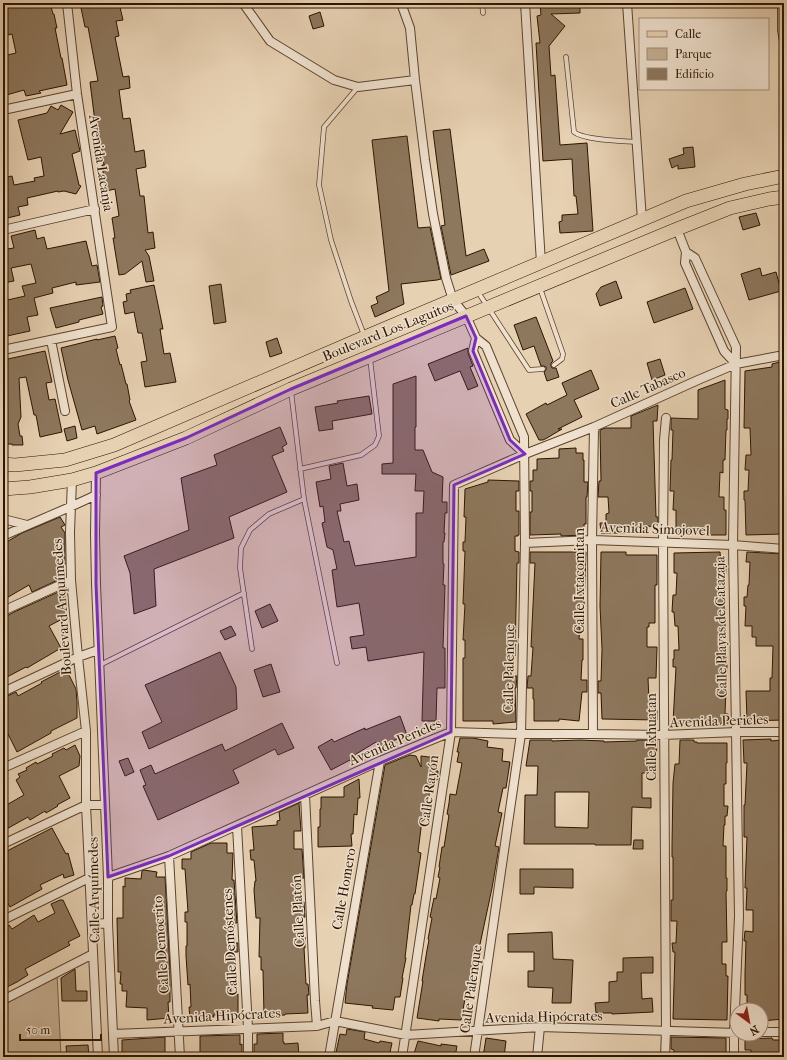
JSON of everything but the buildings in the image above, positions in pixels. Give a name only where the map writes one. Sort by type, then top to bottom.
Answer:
[{"type":"main road","name":"Boulevard Los Laguitos","points":[[3,464],[16,465],[65,460],[114,444],[686,201],[745,184],[784,176]]},
{"type":"main road","name":"Boulevard Los Laguitos","points":[[3,489],[30,487],[72,480],[96,473],[186,438],[291,389],[677,229],[730,208],[784,197]]},
{"type":"street","name":"Avenida Lacanja","points":[[51,340],[112,327],[77,94],[67,3]]},
{"type":"street","points":[[243,3],[270,41],[334,80],[358,87],[415,80]]},
{"type":"street","points":[[401,3],[410,28],[415,80],[433,214],[446,278],[453,300],[466,316],[476,338],[473,351],[510,440],[525,454]]},
{"type":"street","points":[[525,3],[541,263]]},
{"type":"street","points":[[627,3],[642,220]]},
{"type":"street","points":[[782,3],[782,30],[784,41]]},
{"type":"street","points":[[3,110],[77,94]]},
{"type":"street","points":[[3,230],[95,209]]},
{"type":"street","name":"Calle Playas de Catazaja","points":[[677,229],[686,252],[684,263],[724,351],[736,364]]},
{"type":"street","name":"Calle Playas de Catazaja","points":[[686,252],[695,258],[736,347],[733,545],[739,916],[737,1002]]},
{"type":"street","name":"Calle Palenque","points":[[474,1057],[479,1031],[521,734],[525,542],[524,437],[486,346],[476,338]]},
{"type":"street","points":[[3,350],[51,340],[65,411]]},
{"type":"street","name":"Calle Tabasco","points":[[525,454],[594,427],[736,364],[784,355]]},
{"type":"street","name":"Calle Ixhuatan","points":[[665,1057],[663,542],[664,440],[666,418]]},
{"type":"street","name":"Calle Ixtacomitan","points":[[593,734],[592,540],[594,427]]},
{"type":"street","name":"Calle Rayón","points":[[402,1057],[450,732],[454,484],[525,454]]},
{"type":"street","points":[[96,473],[95,534],[99,666]]},
{"type":"street","name":"Boulevard Arquímedes","points":[[72,480],[70,507],[71,580],[86,731]]},
{"type":"street","points":[[3,536],[96,495]]},
{"type":"street","points":[[3,519],[27,525]]},
{"type":"street","name":"Avenida Simojovel","points":[[525,542],[592,540],[733,545],[784,549]]},
{"type":"street","points":[[3,611],[71,580]]},
{"type":"street","points":[[3,692],[78,656],[98,650]]},
{"type":"street","name":"Calle Arquímedes","points":[[99,666],[114,1057]]},
{"type":"street","points":[[3,768],[86,731]]},
{"type":"street","name":"Calle Arquímedes","points":[[86,731],[86,805],[98,1057]]},
{"type":"street","name":"Avenida Pericles","points":[[108,877],[169,856],[380,761],[450,732],[664,736],[737,732],[784,732]]},
{"type":"street","name":"Calle Homero","points":[[329,1057],[380,761]]},
{"type":"street","name":"Calle Platón","points":[[305,795],[314,993],[317,1026]]},
{"type":"street","points":[[3,844],[86,805],[105,805]]},
{"type":"street","name":"Calle Demóstenes","points":[[237,826],[248,1028],[248,1057]]},
{"type":"street","name":"Calle Democrito","points":[[169,856],[180,1057]]},
{"type":"street","points":[[3,920],[89,878]]},
{"type":"street","points":[[92,924],[108,923]]},
{"type":"street","points":[[3,1000],[93,954]]},
{"type":"street","name":"Avenida Hipócrates","points":[[113,1034],[317,1026],[335,1021],[406,1035],[540,1027],[729,1033]]},
{"type":"street","points":[[537,1057],[540,1027]]},
{"type":"street","points":[[769,1032],[784,1032]]},
{"type":"street","name":"Calle Playas de Catazaja","points":[[734,1057],[735,1042]]},
{"type":"lane","points":[[482,3],[483,13]]},
{"type":"lane","points":[[566,57],[574,132],[577,135],[637,142]]},
{"type":"lane","points":[[358,87],[324,127],[319,185],[331,240],[351,301],[365,337]]},
{"type":"lane","points":[[540,286],[563,354],[562,359],[554,364]]},
{"type":"lane","points":[[477,290],[529,370],[543,369]]},
{"type":"lane","points":[[300,469],[361,455],[376,445],[379,436],[370,356]]},
{"type":"lane","points":[[291,389],[304,499],[337,663]]},
{"type":"lane","points":[[252,649],[240,568],[241,548],[250,530],[269,514],[304,499]]},
{"type":"lane","points":[[99,666],[244,593]]},
{"type":"highlighted area","points":[[466,316],[476,338],[473,351],[510,440],[525,454],[454,485],[451,732],[169,856],[108,877],[96,584],[96,473],[186,438],[291,389]]},
{"type":"green space","points":[[57,973],[61,1057],[3,1057],[3,1000]]}]
